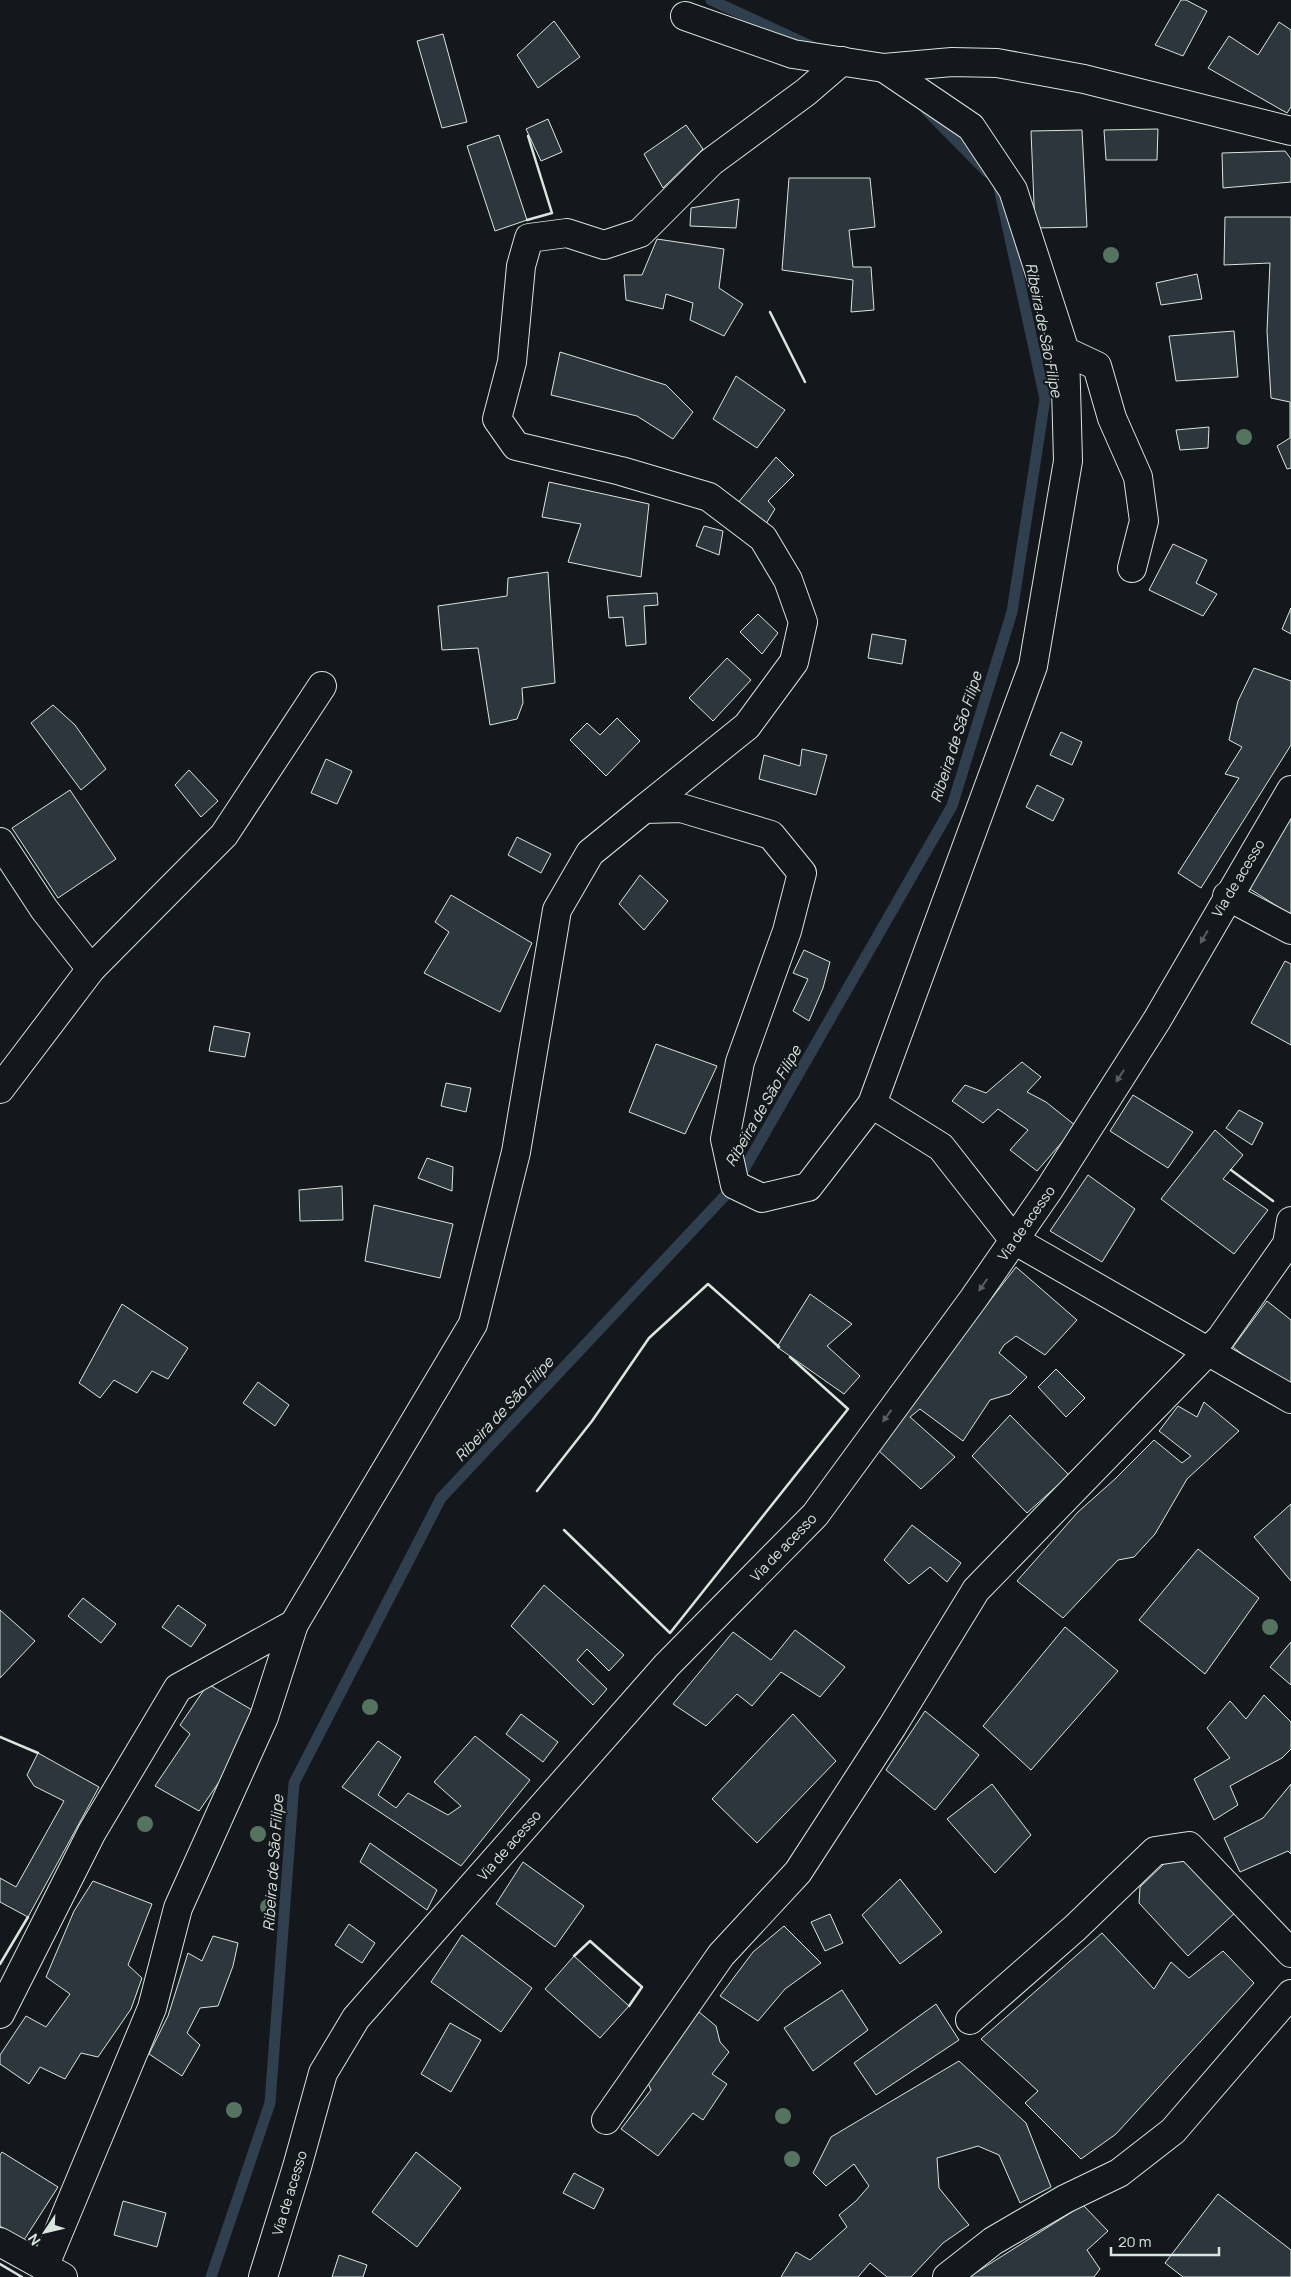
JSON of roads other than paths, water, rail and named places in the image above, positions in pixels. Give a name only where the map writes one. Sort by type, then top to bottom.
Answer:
[{"type":"street","points":[[685,16],[793,54],[884,68],[952,62],[997,63],[1084,79],[1291,131]]},
{"type":"street","points":[[0,2242],[53,2272],[152,2008],[178,1908],[264,1717],[294,1624],[473,1324],[516,1152],[557,910],[590,853],[747,726],[794,662],[803,622],[788,580],[763,538],[709,496],[621,470],[516,446],[497,419],[512,362],[521,266],[529,238],[567,233],[604,245],[640,233],[712,162],[806,92],[842,61]]},
{"type":"street","points":[[644,809],[681,808],[771,835],[802,874],[787,931],[740,1062],[725,1139],[735,1185],[762,1198],[808,1188],[872,1104],[1033,666],[1068,461],[1065,350],[1014,190],[971,127],[884,68]]},
{"type":"street","points":[[1065,350],[1098,366],[1112,418],[1138,477],[1144,521],[1132,568]]},
{"type":"street","points":[[0,1090],[90,969],[224,835],[322,686]]},
{"type":"street","name":"Via de acesso","points":[[263,2277],[297,2167],[322,2073],[356,2018],[667,1665],[815,1515],[1050,1188],[1157,1020],[1227,896],[1291,790]]},
{"type":"street","points":[[0,842],[44,909],[90,969]]},
{"type":"street","points":[[1227,896],[1291,930]]},
{"type":"street","points":[[872,1104],[941,1147],[1014,1240],[1291,1400]]},
{"type":"street","points":[[606,2120],[720,1955],[798,1872],[892,1727],[976,1590],[1221,1338],[1287,1244],[1291,1221]]},
{"type":"street","points":[[0,2014],[92,1832],[178,1688],[294,1624]]},
{"type":"street","points":[[970,2020],[1075,1928],[1155,1851],[1189,1846],[1291,1953]]},
{"type":"street","points":[[947,2277],[993,2241],[1065,2199],[1119,2173],[1173,2131],[1291,1994]]},
{"type":"waterway","name":"Ribeira de São Filipe","points":[[711,0],[813,47]]},
{"type":"waterway","name":"Ribeira de São Filipe","points":[[926,110],[987,172]]},
{"type":"waterway","name":"Ribeira de São Filipe","points":[[211,2277],[270,2103],[294,1783],[441,1498],[735,1185],[952,806],[1012,612],[1045,399],[998,183]]}]
